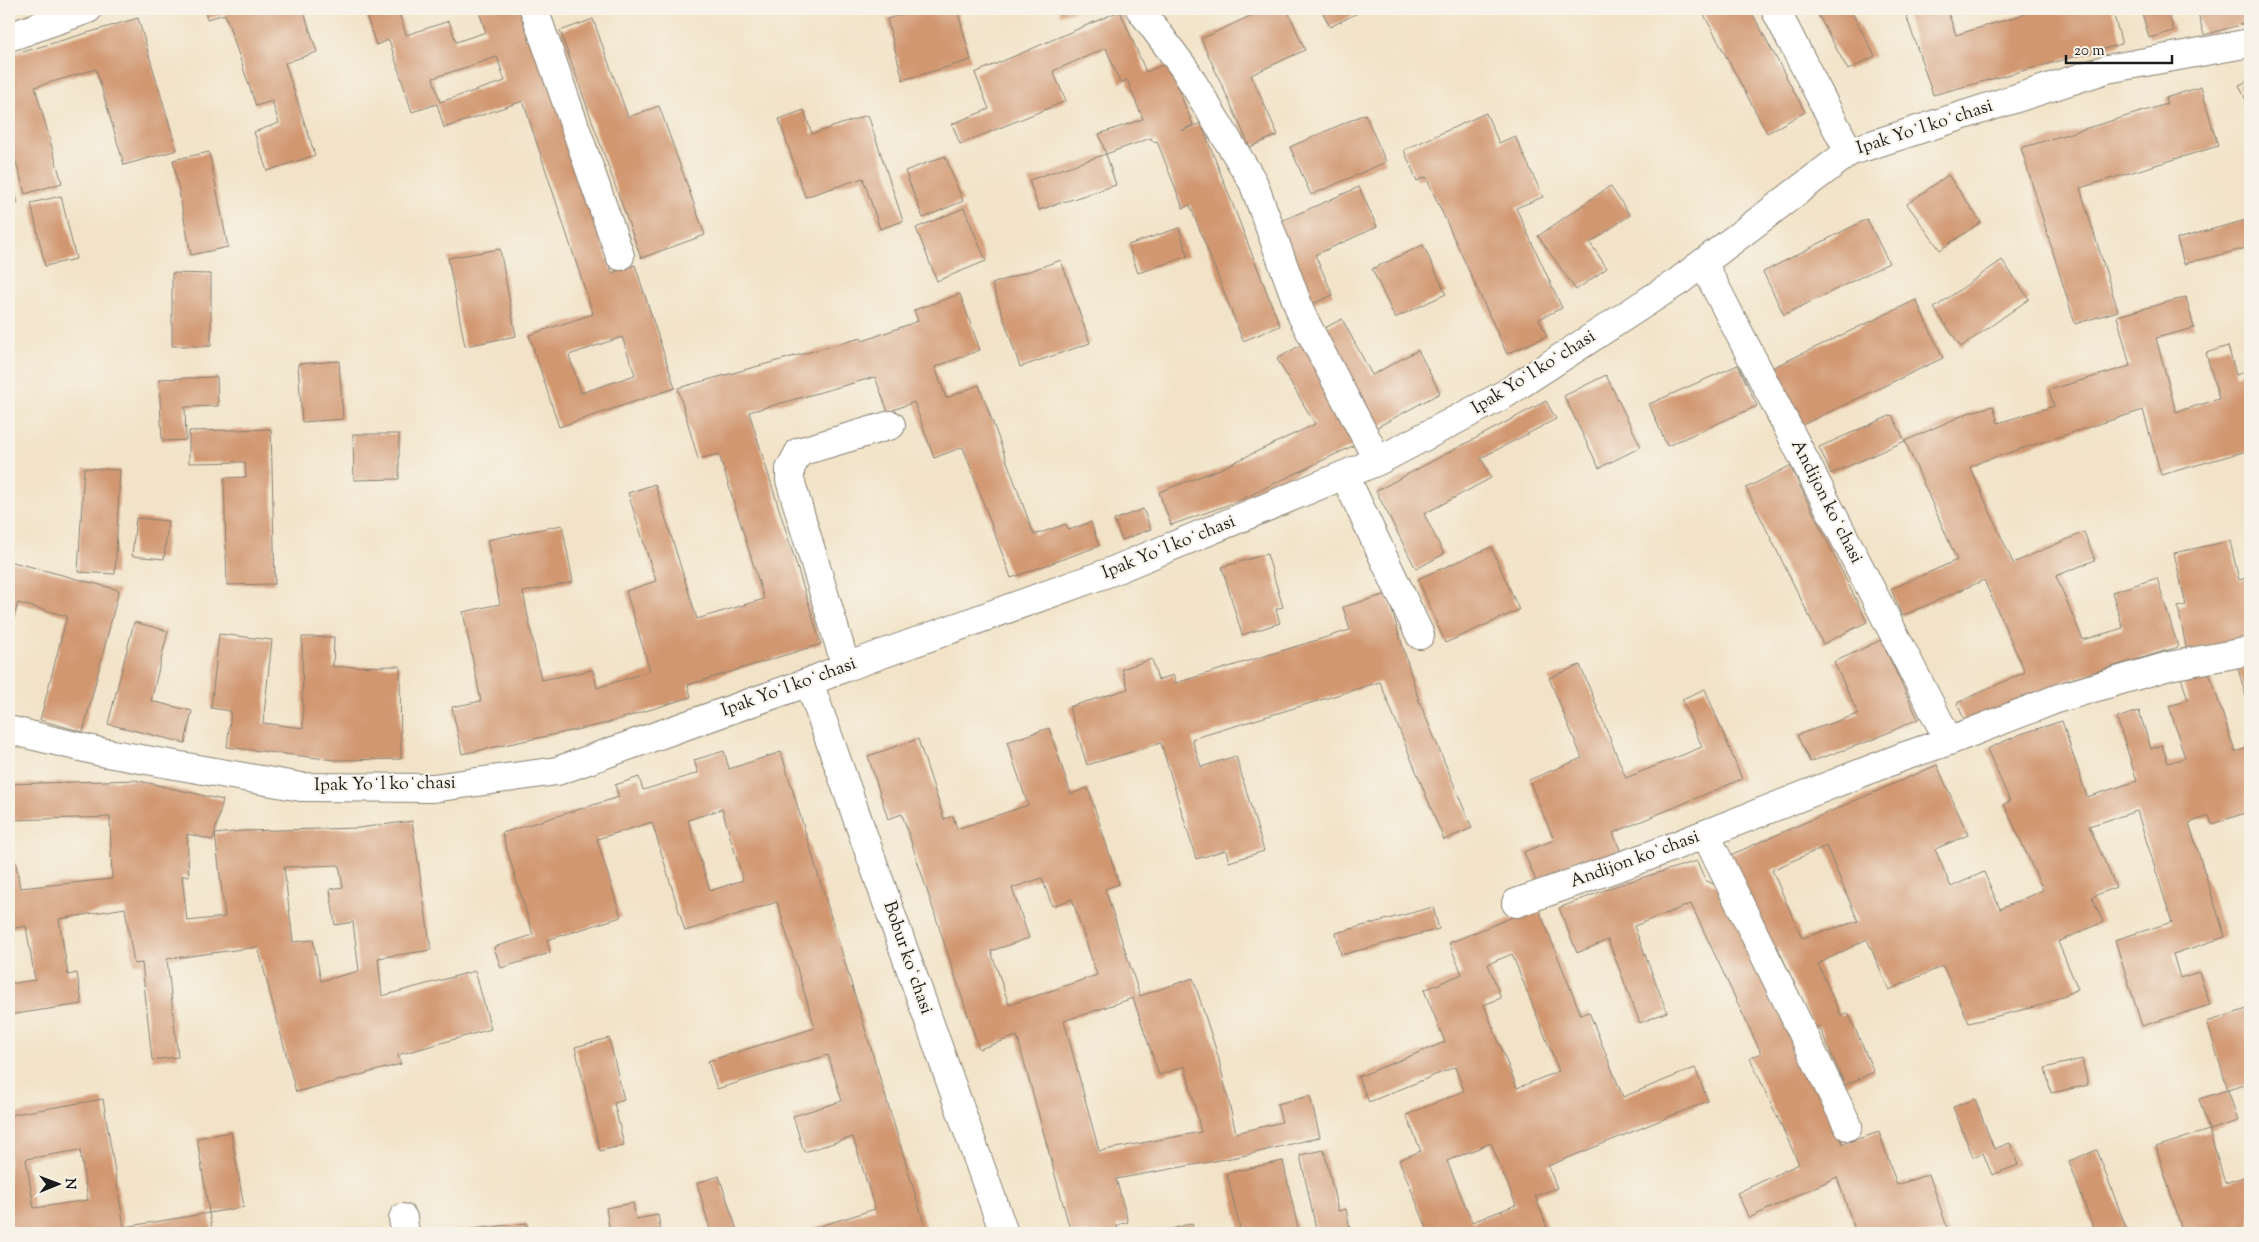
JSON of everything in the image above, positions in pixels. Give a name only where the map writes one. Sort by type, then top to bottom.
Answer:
[{"type":"street","points":[[9,37],[88,9]]},
{"type":"street","points":[[534,9],[620,256]]},
{"type":"street","points":[[1140,9],[1184,68],[1253,182],[1302,316],[1378,461]]},
{"type":"street","points":[[1775,9],[1849,152]]},
{"type":"street","name":"Ipak Yoʻl koʻchasi","points":[[9,730],[101,752],[301,787],[433,788],[557,771],[810,682],[846,667],[1110,572],[1378,461],[1505,394],[1671,286],[1849,152],[2107,69],[2250,43]]},
{"type":"street","name":"Andijon koʻchasi","points":[[1703,263],[1949,741]]},
{"type":"street","points":[[846,667],[790,480],[790,469],[799,452],[891,425]]},
{"type":"street","points":[[1345,476],[1420,635]]},
{"type":"street","name":"Andijon koʻchasi","points":[[1516,903],[1706,835],[1902,757],[2068,695],[2169,666],[2250,651]]},
{"type":"street","name":"Bobur koʻchasi","points":[[810,682],[1004,1233]]},
{"type":"street","points":[[1706,835],[1848,1126]]},
{"type":"building","points":[[204,9],[303,9],[317,52],[285,63],[315,155],[267,171],[254,132],[279,123],[272,101],[256,106],[225,14],[207,19]]},
{"type":"building","points":[[364,9],[398,9],[406,35],[449,21],[456,42],[486,32],[478,9],[525,9],[612,273],[635,265],[675,388],[559,427],[529,335],[593,314],[523,101],[444,128],[437,104],[412,112],[389,40],[376,45]],"holes":[[[497,57],[505,81],[440,102],[433,78]],[[622,337],[635,375],[581,393],[569,355]]]},
{"type":"building","points":[[919,9],[957,9],[971,60],[903,80],[887,19]]},
{"type":"building","points":[[1059,9],[1082,9],[1060,15]]},
{"type":"building","points":[[1265,9],[1287,9],[1305,50],[1251,75],[1278,135],[1250,147],[1201,39]]},
{"type":"building","points":[[1321,9],[1365,9],[1330,27]]},
{"type":"building","points":[[1701,9],[1750,9],[1805,112],[1767,133]]},
{"type":"building","points":[[1815,9],[1850,9],[1875,56],[1848,70]]},
{"type":"building","points":[[1904,9],[1947,9],[1956,35],[2031,12],[2030,9],[2112,9],[2122,44],[1933,95]]},
{"type":"building","points":[[2141,9],[2167,9],[2174,31],[2149,38]]},
{"type":"building","points":[[2197,9],[2212,9],[2213,11],[2222,9],[2250,9],[2250,22],[2204,35]]},
{"type":"building","points":[[1120,11],[1146,72],[1168,63],[1193,125],[1181,131],[1201,123],[1280,326],[1243,341],[1190,205],[1183,208],[1157,141],[1153,142],[1151,138],[1106,154],[1099,134],[1143,119],[1127,80],[1120,83],[1106,48],[1053,71],[1066,101],[960,144],[952,124],[989,109],[975,73]]},
{"type":"building","points":[[138,18],[177,150],[124,165],[96,69],[35,87],[62,183],[25,194],[9,138],[9,56]]},
{"type":"building","points":[[593,19],[628,117],[659,106],[705,235],[641,258],[560,31]]},
{"type":"building","points":[[2250,80],[2250,109],[2239,85]]},
{"type":"building","points":[[2201,87],[2218,146],[2080,188],[2118,311],[2075,324],[2021,148],[2167,104],[2165,98]]},
{"type":"building","points":[[804,110],[812,134],[868,115],[903,221],[880,229],[863,178],[805,197],[779,119]]},
{"type":"building","points":[[1486,113],[1499,143],[1515,136],[1543,197],[1516,208],[1562,308],[1539,319],[1547,336],[1507,354],[1426,177],[1417,181],[1404,150]]},
{"type":"building","points":[[1365,114],[1386,162],[1311,195],[1290,147]]},
{"type":"building","points":[[209,152],[228,247],[191,255],[173,160]]},
{"type":"building","points":[[1106,154],[1116,185],[1039,210],[1029,180]]},
{"type":"building","points":[[945,156],[963,201],[923,218],[905,171]]},
{"type":"building","points":[[9,172],[18,203],[9,205]]},
{"type":"building","points":[[1948,175],[1981,222],[1940,250],[1907,204]]},
{"type":"building","points":[[1610,186],[1630,215],[1590,243],[1607,268],[1576,290],[1538,236]]},
{"type":"building","points":[[1359,187],[1377,227],[1315,255],[1333,295],[1312,304],[1277,223]]},
{"type":"building","points":[[61,196],[76,259],[45,266],[31,203]]},
{"type":"building","points":[[964,208],[986,261],[937,281],[916,228]]},
{"type":"building","points":[[1867,219],[1889,263],[1784,315],[1763,272]]},
{"type":"building","points":[[2250,219],[2250,247],[2184,264],[2177,239]]},
{"type":"building","points":[[1179,228],[1188,256],[1138,273],[1128,245]]},
{"type":"building","points":[[1423,245],[1446,294],[1395,318],[1372,269]]},
{"type":"building","points":[[500,249],[516,336],[465,346],[448,258]]},
{"type":"building","points":[[1061,260],[1090,343],[1020,367],[992,284]]},
{"type":"building","points":[[2002,260],[2029,299],[1961,347],[1934,308]]},
{"type":"building","points":[[172,273],[211,274],[211,346],[172,346]]},
{"type":"building","points":[[960,294],[980,350],[935,367],[946,398],[979,385],[1034,535],[1066,524],[1069,530],[1091,522],[1099,546],[1011,578],[963,447],[934,458],[914,402],[888,412],[875,377],[749,412],[821,644],[688,685],[691,697],[604,724],[462,754],[452,707],[481,701],[463,612],[500,604],[487,540],[562,525],[573,582],[523,592],[541,680],[593,670],[597,688],[650,671],[626,591],[656,581],[628,493],[655,484],[697,619],[764,599],[719,454],[698,459],[678,388],[861,338],[863,341],[918,321],[914,310]]},
{"type":"building","points":[[2186,297],[2194,328],[2156,338],[2176,412],[2219,399],[2206,353],[2228,346],[2236,375],[2250,369],[2250,450],[2161,475],[2143,410],[1983,461],[1970,467],[2013,563],[2084,532],[2095,560],[2056,576],[2083,640],[2123,628],[2112,592],[2157,578],[2178,647],[2065,681],[1966,724],[1957,703],[2025,672],[1984,580],[1902,616],[1891,589],[1957,560],[1905,441],[1968,413],[1993,406],[1998,423],[2054,406],[2049,390],[2130,366],[2117,316]]},
{"type":"building","points":[[1916,300],[1943,358],[1800,426],[1772,368]]},
{"type":"building","points":[[1342,319],[1372,375],[1418,350],[1440,393],[1370,431],[1317,332]]},
{"type":"building","points":[[1304,343],[1359,443],[1236,502],[1171,525],[1159,492],[1220,469],[1315,424],[1277,359]]},
{"type":"building","points":[[339,361],[343,419],[302,422],[298,364]]},
{"type":"building","points":[[1738,365],[1757,406],[1667,446],[1649,404]]},
{"type":"building","points":[[1606,375],[1641,447],[1599,468],[1564,396]]},
{"type":"building","points":[[217,377],[218,406],[185,407],[186,440],[162,441],[159,379]]},
{"type":"building","points":[[1546,401],[1556,419],[1481,458],[1491,478],[1424,514],[1444,554],[1416,569],[1376,491]]},
{"type":"building","points":[[1892,415],[1905,441],[1831,474],[1819,447]]},
{"type":"building","points":[[271,429],[275,584],[227,585],[224,478],[246,477],[245,462],[189,463],[189,431]]},
{"type":"building","points":[[353,434],[399,434],[399,479],[354,480]]},
{"type":"building","points":[[1790,466],[1867,622],[1823,644],[1746,488]]},
{"type":"building","points":[[84,468],[120,470],[115,574],[78,572]]},
{"type":"building","points":[[1143,509],[1151,529],[1122,540],[1114,520]]},
{"type":"building","points":[[136,518],[168,521],[164,559],[132,556]]},
{"type":"building","points":[[2230,541],[2239,580],[2250,577],[2250,638],[2187,652],[2178,607],[2186,605],[2174,553]]},
{"type":"building","points":[[1491,547],[1519,610],[1445,643],[1418,579]]},
{"type":"building","points":[[1267,554],[1283,607],[1276,609],[1280,623],[1242,635],[1222,567]]},
{"type":"building","points":[[9,561],[119,590],[83,732],[40,720],[67,616],[18,603],[9,635]]},
{"type":"building","points":[[1387,594],[1419,701],[1472,828],[1444,840],[1380,682],[1192,739],[1201,767],[1236,756],[1264,851],[1229,862],[1226,850],[1196,859],[1161,743],[1087,765],[1069,707],[1128,689],[1122,669],[1152,659],[1158,680],[1173,675],[1176,683],[1350,630],[1343,607]]},
{"type":"building","points":[[134,622],[168,631],[151,701],[192,711],[185,743],[108,724]]},
{"type":"building","points":[[219,634],[272,640],[263,723],[303,728],[302,637],[334,637],[333,667],[400,666],[401,759],[335,760],[227,747],[231,711],[211,708]]},
{"type":"building","points":[[1881,640],[1918,719],[1872,740],[1810,762],[1797,735],[1858,714],[1834,662]]},
{"type":"building","points":[[2250,662],[2250,711],[2237,665]]},
{"type":"building","points":[[1580,665],[1626,778],[1702,747],[1682,699],[1705,689],[1742,779],[1613,833],[1621,852],[1538,886],[1524,852],[1554,840],[1529,780],[1582,758],[1549,678]]},
{"type":"building","points":[[2208,669],[2235,752],[2250,747],[2250,819],[2248,812],[2212,824],[2209,816],[2189,823],[2225,937],[2173,954],[2180,978],[2199,972],[2210,1005],[2142,1026],[2115,940],[2172,922],[2137,811],[2089,826],[2116,887],[2092,897],[2103,922],[2058,942],[2078,989],[2042,1005],[1969,1023],[1943,966],[1889,990],[1867,939],[1818,964],[1841,1016],[1848,1013],[1874,1072],[1845,1085],[1819,1026],[1814,1028],[1778,948],[1770,952],[1728,856],[1937,765],[1968,835],[1935,849],[1951,887],[1984,872],[2000,909],[2043,890],[2004,804],[2010,801],[1987,749],[2021,734],[2062,721],[2087,797],[2137,781],[2117,718],[2139,711],[2151,749],[2162,745],[2168,763],[2185,758],[2169,706],[2188,700],[2181,677]],"holes":[[[1826,846],[1858,921],[1802,938],[1772,870]]]},
{"type":"building","points":[[1049,728],[1071,794],[1088,788],[1119,884],[1105,889],[1140,996],[1193,978],[1218,1056],[1236,1133],[1282,1122],[1277,1104],[1310,1096],[1320,1137],[1242,1156],[1116,1179],[1128,1222],[1117,1225],[1119,1233],[1071,1233],[1017,1036],[979,1049],[902,814],[888,819],[868,756],[918,739],[944,819],[953,816],[957,829],[1028,805],[1007,742]],"holes":[[[1042,878],[1052,906],[1072,899],[1097,975],[1009,1005],[991,951],[1029,938],[1012,888]],[[1133,998],[1159,1075],[1185,1066],[1201,1132],[1099,1151],[1064,1021]]]},
{"type":"building","points":[[724,751],[729,769],[781,752],[927,1233],[798,1233],[875,1209],[853,1137],[804,1152],[793,1116],[842,1101],[828,1055],[717,1089],[708,1061],[815,1028],[777,902],[685,931],[652,822],[597,839],[621,917],[547,940],[550,953],[501,968],[494,947],[533,935],[502,833],[619,797],[615,785],[639,777],[643,790],[698,773],[694,760]],"holes":[[[722,809],[743,880],[710,891],[688,820]]]},
{"type":"building","points":[[135,780],[223,800],[213,840],[187,834],[189,876],[182,876],[187,921],[225,917],[215,834],[243,831],[359,828],[412,821],[431,950],[378,958],[382,996],[475,971],[491,1029],[398,1055],[401,1064],[296,1092],[258,947],[167,959],[178,1057],[152,1060],[142,963],[134,964],[125,908],[59,919],[68,975],[77,973],[82,1004],[9,1015],[9,984],[35,980],[26,926],[9,929],[9,863],[16,863],[20,888],[112,879],[110,817],[9,820],[9,784]],"holes":[[[339,865],[343,887],[330,889],[335,925],[353,922],[359,971],[321,981],[313,940],[293,942],[284,867]]]},
{"type":"building","points":[[1697,861],[1705,880],[1724,889],[1843,1144],[1879,1132],[1897,1185],[1929,1174],[1949,1233],[1856,1233],[1837,1177],[1749,1218],[1737,1193],[1799,1164],[1750,1058],[1761,1053],[1691,904],[1634,926],[1667,1012],[1640,1023],[1608,940],[1577,953],[1559,908],[1618,885]]},
{"type":"building","points":[[1433,907],[1439,929],[1341,955],[1336,933]]},
{"type":"building","points":[[1538,907],[1581,1015],[1589,1012],[1623,1097],[1695,1068],[1708,1101],[1548,1166],[1557,1188],[1535,1196],[1547,1227],[1532,1233],[1429,1233],[1399,1160],[1421,1151],[1406,1115],[1464,1091],[1455,1067],[1369,1102],[1358,1077],[1445,1042],[1424,990],[1462,974],[1449,943]],"holes":[[[1512,954],[1559,1071],[1517,1088],[1484,1005],[1501,998],[1488,964]],[[1491,1143],[1516,1205],[1472,1222],[1447,1161]]]},
{"type":"building","points":[[2250,1008],[2250,1083],[2228,1090],[2207,1022]]},
{"type":"building","points":[[609,1038],[624,1100],[614,1103],[624,1145],[600,1151],[575,1047]]},
{"type":"building","points":[[2082,1059],[2088,1085],[2051,1093],[2045,1068]]},
{"type":"building","points":[[2228,1090],[2238,1121],[2209,1130],[2199,1099]]},
{"type":"building","points":[[103,1099],[124,1227],[209,1213],[213,1233],[12,1233],[9,1216],[9,1115]],"holes":[[[80,1150],[88,1200],[34,1208],[26,1159]]]},
{"type":"building","points":[[1975,1099],[1994,1149],[2010,1143],[2018,1165],[1992,1175],[1983,1153],[1973,1157],[1953,1107]]},
{"type":"building","points":[[2209,1130],[2225,1183],[2250,1175],[2250,1233],[2183,1233],[2156,1147]]},
{"type":"building","points":[[231,1132],[244,1207],[209,1213],[197,1138]]},
{"type":"building","points":[[1324,1150],[1338,1211],[1346,1209],[1351,1233],[1317,1233],[1300,1155]]},
{"type":"building","points":[[2097,1150],[2128,1233],[2095,1233],[2069,1161]]},
{"type":"building","points":[[1283,1161],[1299,1233],[1241,1233],[1227,1173]]},
{"type":"building","points":[[719,1176],[738,1233],[711,1233],[697,1183]]},
{"type":"building","points":[[633,1203],[636,1219],[658,1215],[661,1233],[610,1233],[606,1208]]},
{"type":"building","points":[[527,1223],[528,1233],[446,1233],[446,1232]]},
{"type":"building","points":[[1192,1223],[1194,1233],[1158,1233]]}]
